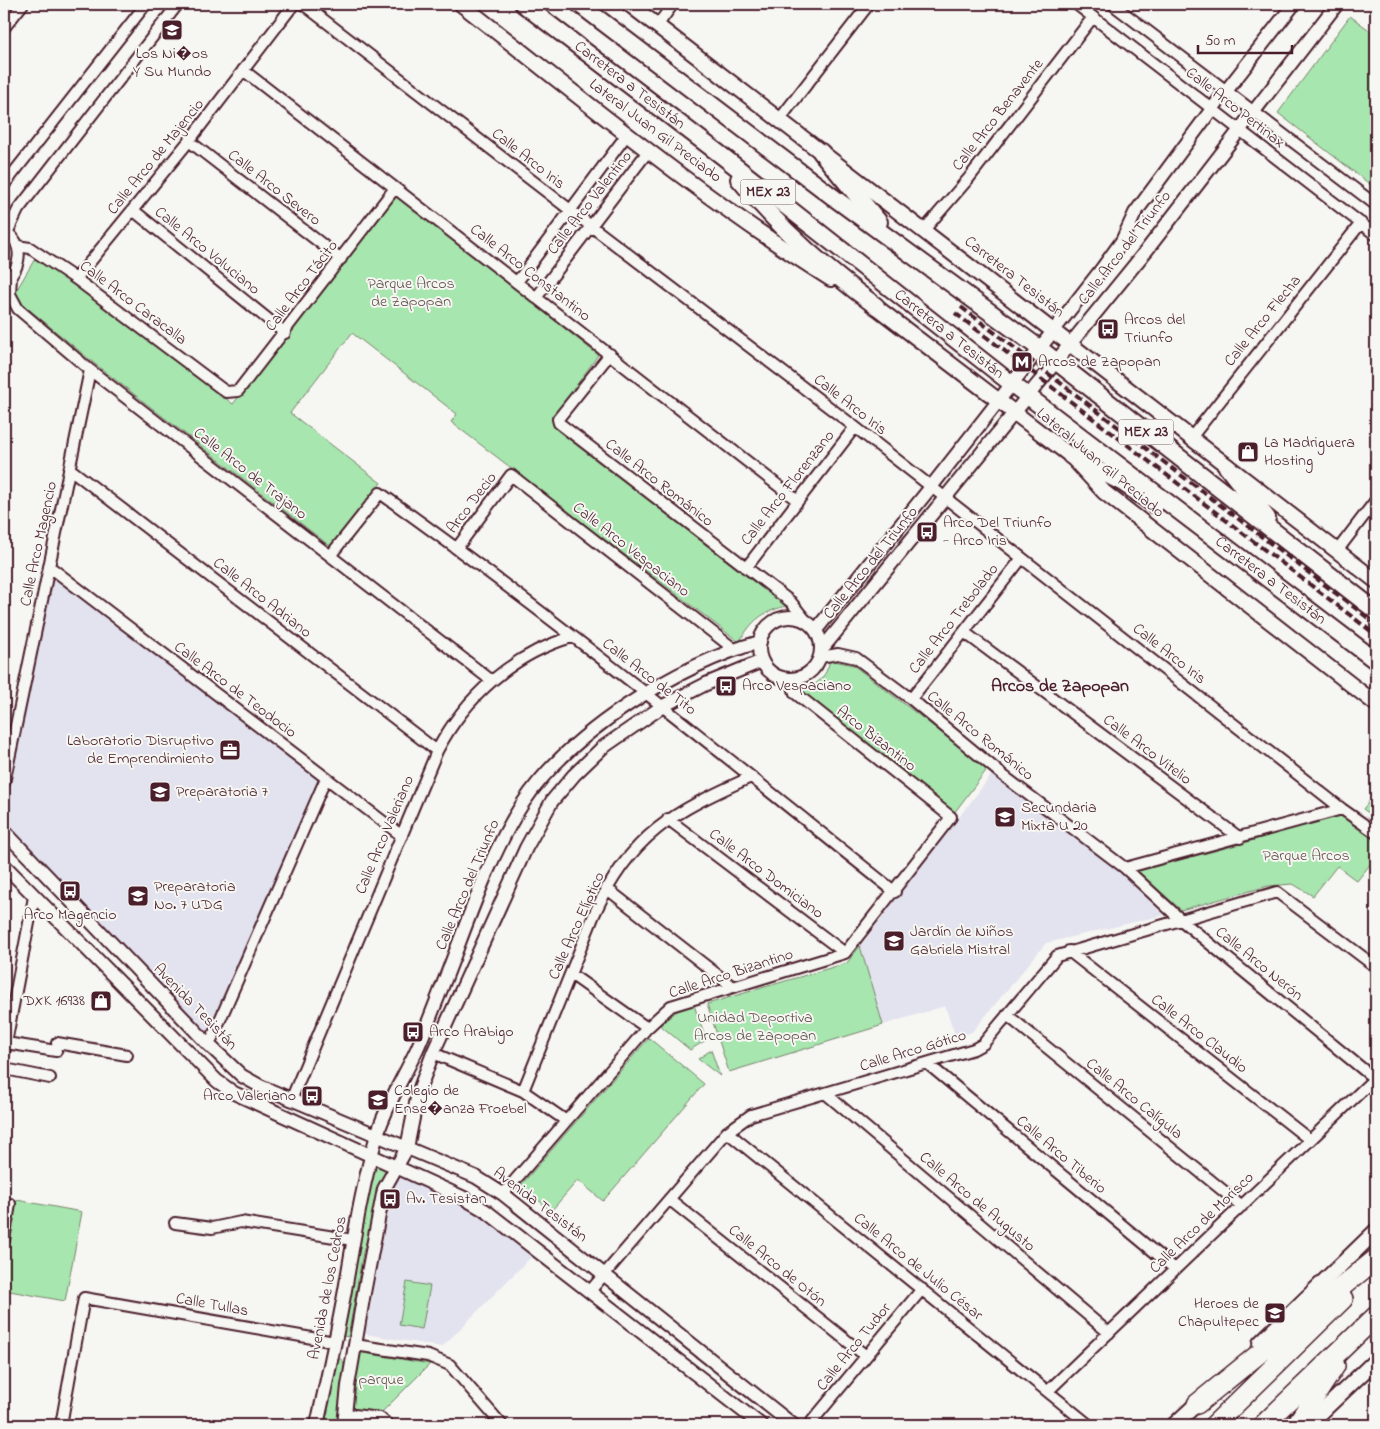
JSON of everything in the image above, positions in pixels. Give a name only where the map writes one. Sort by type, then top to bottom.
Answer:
[{"type":"highway","points":[[1197,1404],[1376,1259]]},
{"type":"highway","points":[[1214,1425],[1376,1267]]},
{"type":"highway","points":[[1263,1425],[1376,1316]]},
{"type":"highway","points":[[1296,1425],[1356,1336]]},
{"type":"main road","name":"Lateral Juan Gil Preciado","points":[[460,4],[780,247],[876,306],[1071,456],[1104,492],[1376,704]]},
{"type":"main road","name":"Carretera a Tesistán","points":[[523,4],[721,155],[1012,384],[1376,661]]},
{"type":"main road","name":"MEX 23","points":[[579,4],[915,257],[1057,361],[1376,611]]},
{"type":"main road","name":"Carretera Tesistán","points":[[629,4],[1053,329],[1190,439],[1376,581]]},
{"type":"main road","points":[[821,152],[863,204],[915,257]]},
{"type":"main road","points":[[721,155],[765,208],[809,254],[831,274],[876,306]]},
{"type":"main road","points":[[1071,456],[1123,483],[1171,515],[1208,532]]},
{"type":"main road","points":[[1227,467],[1258,508],[1292,546]]},
{"type":"main road","points":[[1174,1425],[1376,1231]]},
{"type":"main road","points":[[1308,1425],[1376,1360]]},
{"type":"street","points":[[4,185],[146,4]]},
{"type":"street","points":[[7,280],[17,268],[19,257],[18,246],[6,232],[18,210],[178,4]]},
{"type":"street","name":"Calle Arco de Majencio","points":[[76,279],[189,141],[294,4]]},
{"type":"street","name":"Calle Arco Iris","points":[[303,4],[855,427],[1342,809],[1376,833]]},
{"type":"street","points":[[657,26],[673,4]]},
{"type":"street","points":[[780,120],[869,4]]},
{"type":"street","name":"Calle Arco Pertinax","points":[[1076,4],[1376,235]]},
{"type":"street","name":"Calle Arco Pertinax","points":[[1112,4],[1376,205]]},
{"type":"street","name":"Calle Arco del Triunfo","points":[[811,626],[931,487],[1012,384],[1122,241],[1135,213],[1212,109],[1294,4]]},
{"type":"street","name":"Calle Arco del Triunfo","points":[[821,653],[944,498],[1071,344],[1338,4]]},
{"type":"street","points":[[4,28],[16,6]]},
{"type":"street","name":"Calle Arco Benavente","points":[[924,230],[969,178],[1093,17]]},
{"type":"street","name":"Calle Arco Constantino","points":[[243,70],[798,501]]},
{"type":"street","name":"Calle Arco Valentino","points":[[517,282],[628,133]]},
{"type":"street","name":"Calle Arco Severo","points":[[189,141],[341,259]]},
{"type":"street","name":"Calle Arco Valentino","points":[[536,298],[650,150]]},
{"type":"street","name":"Calle Arco Tácito","points":[[226,392],[238,392],[395,188]]},
{"type":"street","name":"Calle Arco Voluciano","points":[[133,210],[285,333]]},
{"type":"street","name":"Calle Arco Flecha","points":[[1190,439],[1361,224]]},
{"type":"street","name":"Calle Arco Caracalla","points":[[18,246],[30,248],[76,279],[226,392]]},
{"type":"street","name":"Calle Arco de Trajano","points":[[7,280],[10,294],[18,309],[90,370],[492,682]]},
{"type":"street","name":"Calle Arco Románico","points":[[610,354],[558,419],[559,423],[791,602],[811,626]]},
{"type":"street","name":"Calle Arco Magencio","points":[[4,783],[90,370]]},
{"type":"street","name":"Calle Arco Florenzano","points":[[746,568],[855,427]]},
{"type":"street","name":"Calle Arco Adriano","points":[[70,470],[437,751]]},
{"type":"street","name":"Arco Decio","points":[[457,548],[510,476]]},
{"type":"street","name":"Calle Arco Vespaciano","points":[[510,476],[734,649]]},
{"type":"street","name":"Calle Arco de Tito","points":[[330,556],[380,493],[457,548],[663,706],[895,892]]},
{"type":"street","points":[[1337,550],[1376,500]]},
{"type":"street","name":"Calle Arco Trebolado","points":[[911,699],[1022,558]]},
{"type":"street","name":"Calle Arco de Teodocio","points":[[50,567],[402,836]]},
{"type":"street","points":[[789,617],[811,626],[821,653],[809,673],[791,679],[779,677],[769,671],[762,661],[760,642],[770,624],[789,617]]},
{"type":"street","name":"Calle Arco Vitelio","points":[[964,632],[1240,838]]},
{"type":"street","name":"Calle Arco Valeriano","points":[[291,1100],[437,751],[450,727],[471,701],[522,658],[551,643],[572,637]]},
{"type":"street","name":"Calle Arco del Triunfo","points":[[371,1157],[383,1118],[418,1047],[489,870],[504,836],[524,802],[547,774],[584,737],[647,694],[697,665],[734,649],[760,642]]},
{"type":"street","name":"Calle Arco Románico","points":[[821,653],[856,658],[911,699],[1005,777],[1125,868]]},
{"type":"street","points":[[388,1425],[380,1418],[345,1420],[355,1345],[384,1189],[407,1148],[418,1093],[433,1053],[526,848],[552,801],[574,775],[602,748],[663,706],[706,684],[762,661]]},
{"type":"street","name":"Arco Bizantino","points":[[791,679],[795,693],[951,817],[895,892]]},
{"type":"street","name":"Calle Arco Elíptico","points":[[523,1091],[606,888],[640,842],[668,819],[700,801],[752,777]]},
{"type":"street","points":[[208,1045],[326,778]]},
{"type":"street","points":[[1125,868],[1342,809]]},
{"type":"street","name":"Calle Arco Domiciano","points":[[668,819],[845,953]]},
{"type":"street","name":"Avenida Tesistán","points":[[4,831],[197,1034],[242,1076],[291,1100],[376,1137],[476,1177],[503,1194],[793,1425]]},
{"type":"street","points":[[4,865],[217,1081],[234,1093],[462,1197],[486,1211],[761,1425]]},
{"type":"street","name":"Calle Arco Nerón","points":[[1125,868],[1181,920],[1376,1079]]},
{"type":"street","points":[[606,888],[733,987]]},
{"type":"street","points":[[845,953],[895,892]]},
{"type":"street","name":"Calle Arco Gótico","points":[[590,1291],[727,1132],[751,1115],[974,1050],[983,1044],[1057,956],[1069,951],[1277,892],[1376,966]]},
{"type":"street","points":[[34,897],[5,1041],[127,1055]]},
{"type":"street","name":"Calle Arco Claudio","points":[[1069,951],[1310,1140]]},
{"type":"street","name":"Calle Arco Bizantino","points":[[503,1194],[565,1120],[647,1028],[671,1006],[845,953]]},
{"type":"street","points":[[572,975],[647,1028]]},
{"type":"street","name":"Calle Arco Calígula","points":[[1007,1015],[1242,1206]]},
{"type":"street","points":[[184,1048],[197,1034]]},
{"type":"street","points":[[433,1053],[523,1091],[565,1120]]},
{"type":"street","name":"Calle Arco Tiberio","points":[[928,1064],[1176,1269]]},
{"type":"street","points":[[4,1065],[10,1070],[50,1078]]},
{"type":"street","name":"Calle Arco de Morisco","points":[[1048,1391],[1376,1079]]},
{"type":"street","name":"Calle Arco de Augusto","points":[[825,1093],[1109,1333]]},
{"type":"street","name":"Calle Arco de Julio César","points":[[727,1132],[1089,1425]]},
{"type":"street","name":"Avenida de los Cedros","points":[[317,1425],[371,1157]]},
{"type":"street","name":"Calle Arco de Otón","points":[[669,1199],[866,1356]]},
{"type":"street","points":[[4,1240],[7,1203]]},
{"type":"street","points":[[176,1223],[212,1228],[241,1222],[353,1240]]},
{"type":"street","name":"Calle Arco Tudor","points":[[810,1425],[922,1289]]},
{"type":"street","name":"Calle Tullas","points":[[61,1425],[84,1298],[335,1342]]},
{"type":"street","points":[[355,1345],[428,1356],[450,1365],[502,1425]]},
{"type":"shaded area","name":"Preparatoria 7","points":[[52,572],[320,778],[210,1038],[4,831],[4,806]]},
{"type":"shaded area","points":[[993,773],[1122,872],[1164,915],[1046,943],[972,1032],[956,1037],[945,1006],[883,1025],[860,946]]},
{"type":"shaded area","points":[[395,1173],[459,1201],[532,1256],[442,1347],[365,1334]]},
{"type":"green space","points":[[1350,16],[1376,35],[1376,189],[1278,113]]},
{"type":"green space","name":"Parque Arcos de Zapopan","points":[[395,194],[598,355],[555,416],[558,431],[786,606],[770,611],[758,618],[739,642],[451,422],[457,414],[352,333],[290,413],[381,483],[330,546],[95,364],[13,296],[36,257],[233,404],[344,264]]},
{"type":"green space","points":[[830,660],[853,665],[988,768],[954,813],[804,694],[800,689],[812,686],[820,680]]},
{"type":"green space","points":[[1376,793],[1376,818],[1363,809]]},
{"type":"green space","name":"Parque Arcos","points":[[1339,814],[1376,841],[1376,857],[1357,881],[1337,866],[1313,896],[1293,884],[1268,886],[1181,910],[1138,871],[1244,843]]},
{"type":"green space","name":"Unidad Deportiva Arcos de Zapopan","points":[[860,946],[883,1025],[729,1072],[707,1004],[847,963]]},
{"type":"green space","points":[[694,1005],[706,1040],[690,1050],[660,1025],[677,1011]]},
{"type":"green space","points":[[649,1038],[704,1084],[603,1201],[578,1180],[551,1211],[521,1185]]},
{"type":"green space","points":[[711,1050],[720,1076],[698,1059]]},
{"type":"green space","points":[[374,1162],[390,1168],[363,1252],[348,1337],[339,1335]]},
{"type":"green space","points":[[17,1200],[82,1212],[65,1301],[4,1290],[4,1269]]},
{"type":"green space","points":[[407,1282],[430,1286],[422,1329],[399,1325]]},
{"type":"green space","name":"parque","points":[[359,1352],[430,1364],[381,1413],[352,1410]]},
{"type":"green space","points":[[339,1358],[343,1361],[344,1365],[338,1425],[317,1425],[336,1359]]},
{"type":"railway","points":[[961,307],[1376,624]]},
{"type":"railway","points":[[955,313],[1376,635]]},
{"type":"place","name":"Los Ni�os Y Su Mundo","points":[[172,30]]},
{"type":"place","name":"Arcos del Triunfo","points":[[1108,329]]},
{"type":"place","name":"Arcos de Zapopan","points":[[1022,362]]},
{"type":"place","name":"La Madriguera Hosting","points":[[1248,452]]},
{"type":"place","name":"Arco Del Triunfo - Arco Iris","points":[[927,532]]},
{"type":"place","name":"Arco Vespaciano","points":[[726,686]]},
{"type":"place","name":"Laboratorio Disruptivo de Emprendimiento","points":[[230,750]]},
{"type":"place","name":"Preparatoria 7","points":[[160,792]]},
{"type":"place","name":"Secundaria Mixta U 20","points":[[1005,817]]},
{"type":"place","name":"Arco Magencio","points":[[70,891]]},
{"type":"place","name":"Preparatoria No. 7 UDG","points":[[138,896]]},
{"type":"place","name":"Jardín de Niños Gabriela Mistral","points":[[894,941]]},
{"type":"place","name":"DXK 16938","points":[[101,1001]]},
{"type":"place","name":"Arco Arabigo","points":[[413,1032]]},
{"type":"place","name":"Arco Valeriano","points":[[312,1096]]},
{"type":"place","name":"Colegio de Ense�anza Froebel","points":[[378,1100]]},
{"type":"place","name":"Av. Tesistan","points":[[390,1199]]},
{"type":"place","name":"Heroes de Chapultepec","points":[[1275,1313]]},
{"type":"district","name":"Arcos de Zapopan","points":[[1060,687]]}]
